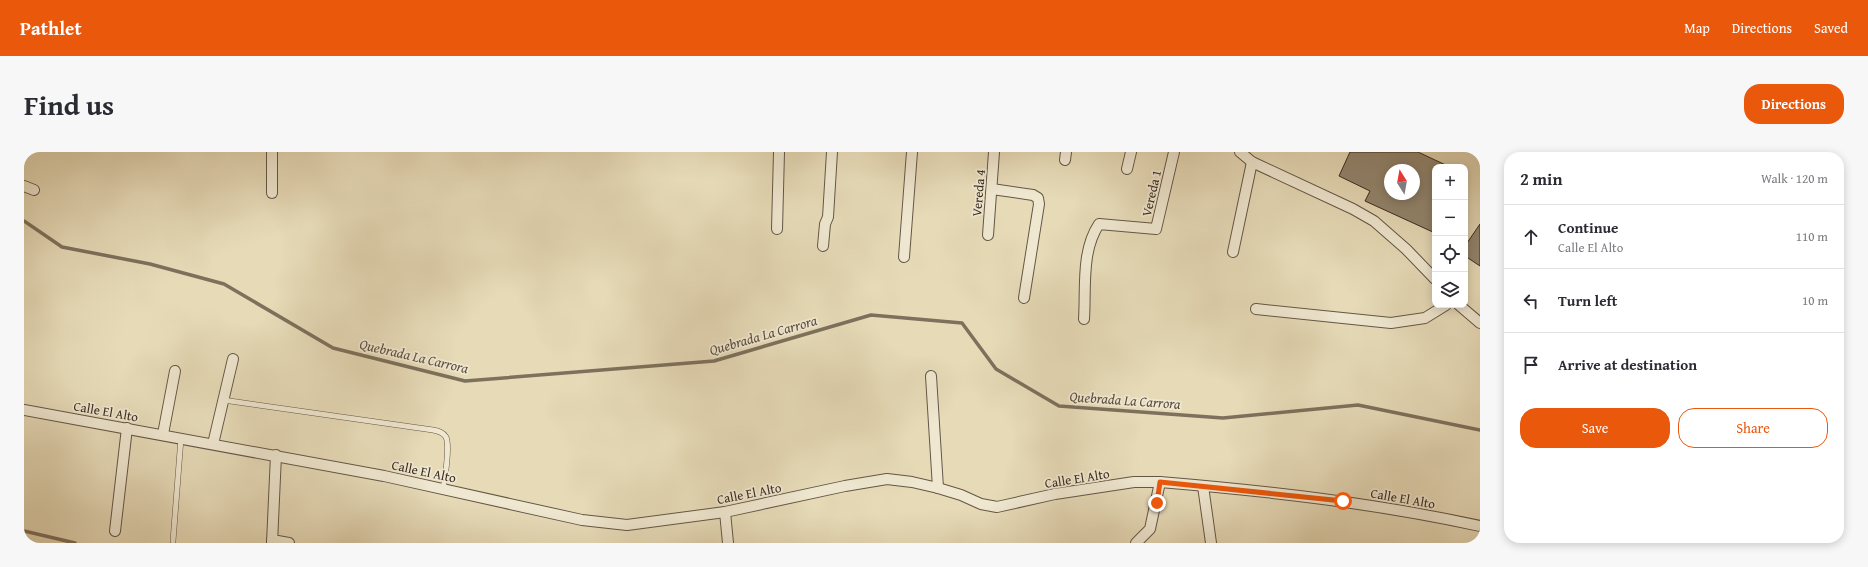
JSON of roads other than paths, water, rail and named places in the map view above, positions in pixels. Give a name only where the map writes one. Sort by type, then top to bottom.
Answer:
[{"type":"street","points":[[272,152],[272,193]]},
{"type":"street","points":[[778,229],[779,152]]},
{"type":"street","points":[[823,246],[825,224],[828,217],[832,152]]},
{"type":"street","points":[[904,257],[912,152]]},
{"type":"street","name":"Vereda 4","points":[[988,235],[994,152]]},
{"type":"street","points":[[1127,169],[1130,152]]},
{"type":"street","name":"Vereda 1","points":[[1084,319],[1087,253],[1093,233],[1099,224],[1156,229],[1174,152]]},
{"type":"street","points":[[1240,152],[1252,162],[1353,209],[1374,221],[1406,249],[1432,276]]},
{"type":"street","points":[[1233,252],[1252,162]]},
{"type":"street","points":[[24,186],[34,190]]},
{"type":"street","points":[[992,189],[1033,195],[1038,198],[1039,204],[1024,298]]},
{"type":"street","points":[[1256,309],[1391,323],[1425,318],[1441,308]]},
{"type":"street","points":[[1462,308],[1480,323]]},
{"type":"street","points":[[213,444],[233,359]]},
{"type":"street","points":[[163,434],[175,371]]},
{"type":"street","points":[[931,376],[938,488]]},
{"type":"street","name":"Calle El Alto","points":[[24,410],[276,455],[443,488],[604,524],[627,525],[725,512],[845,486],[887,479],[912,482],[938,488],[962,495],[981,504],[997,507],[1055,494],[1134,482],[1160,482],[1343,501],[1430,515],[1480,526]]},
{"type":"street","points":[[115,531],[127,428]]},
{"type":"street","points":[[276,455],[272,542],[289,543]]},
{"type":"street","points":[[1136,543],[1150,529],[1160,482]]},
{"type":"street","points":[[1203,486],[1210,543]]},
{"type":"street","points":[[725,512],[728,543]]},
{"type":"lane","points":[[223,400],[433,430],[442,433],[446,438],[447,444],[446,471],[443,488]]},
{"type":"lane","points":[[173,541],[181,438]]},
{"type":"waterway","name":"Quebrada La Carrora","points":[[24,221],[62,247],[150,264],[224,284],[333,348],[465,381],[714,361],[871,315],[962,323],[996,369],[1059,406],[1223,418],[1358,405],[1480,430]]},
{"type":"waterway","points":[[24,531],[75,543]]}]
